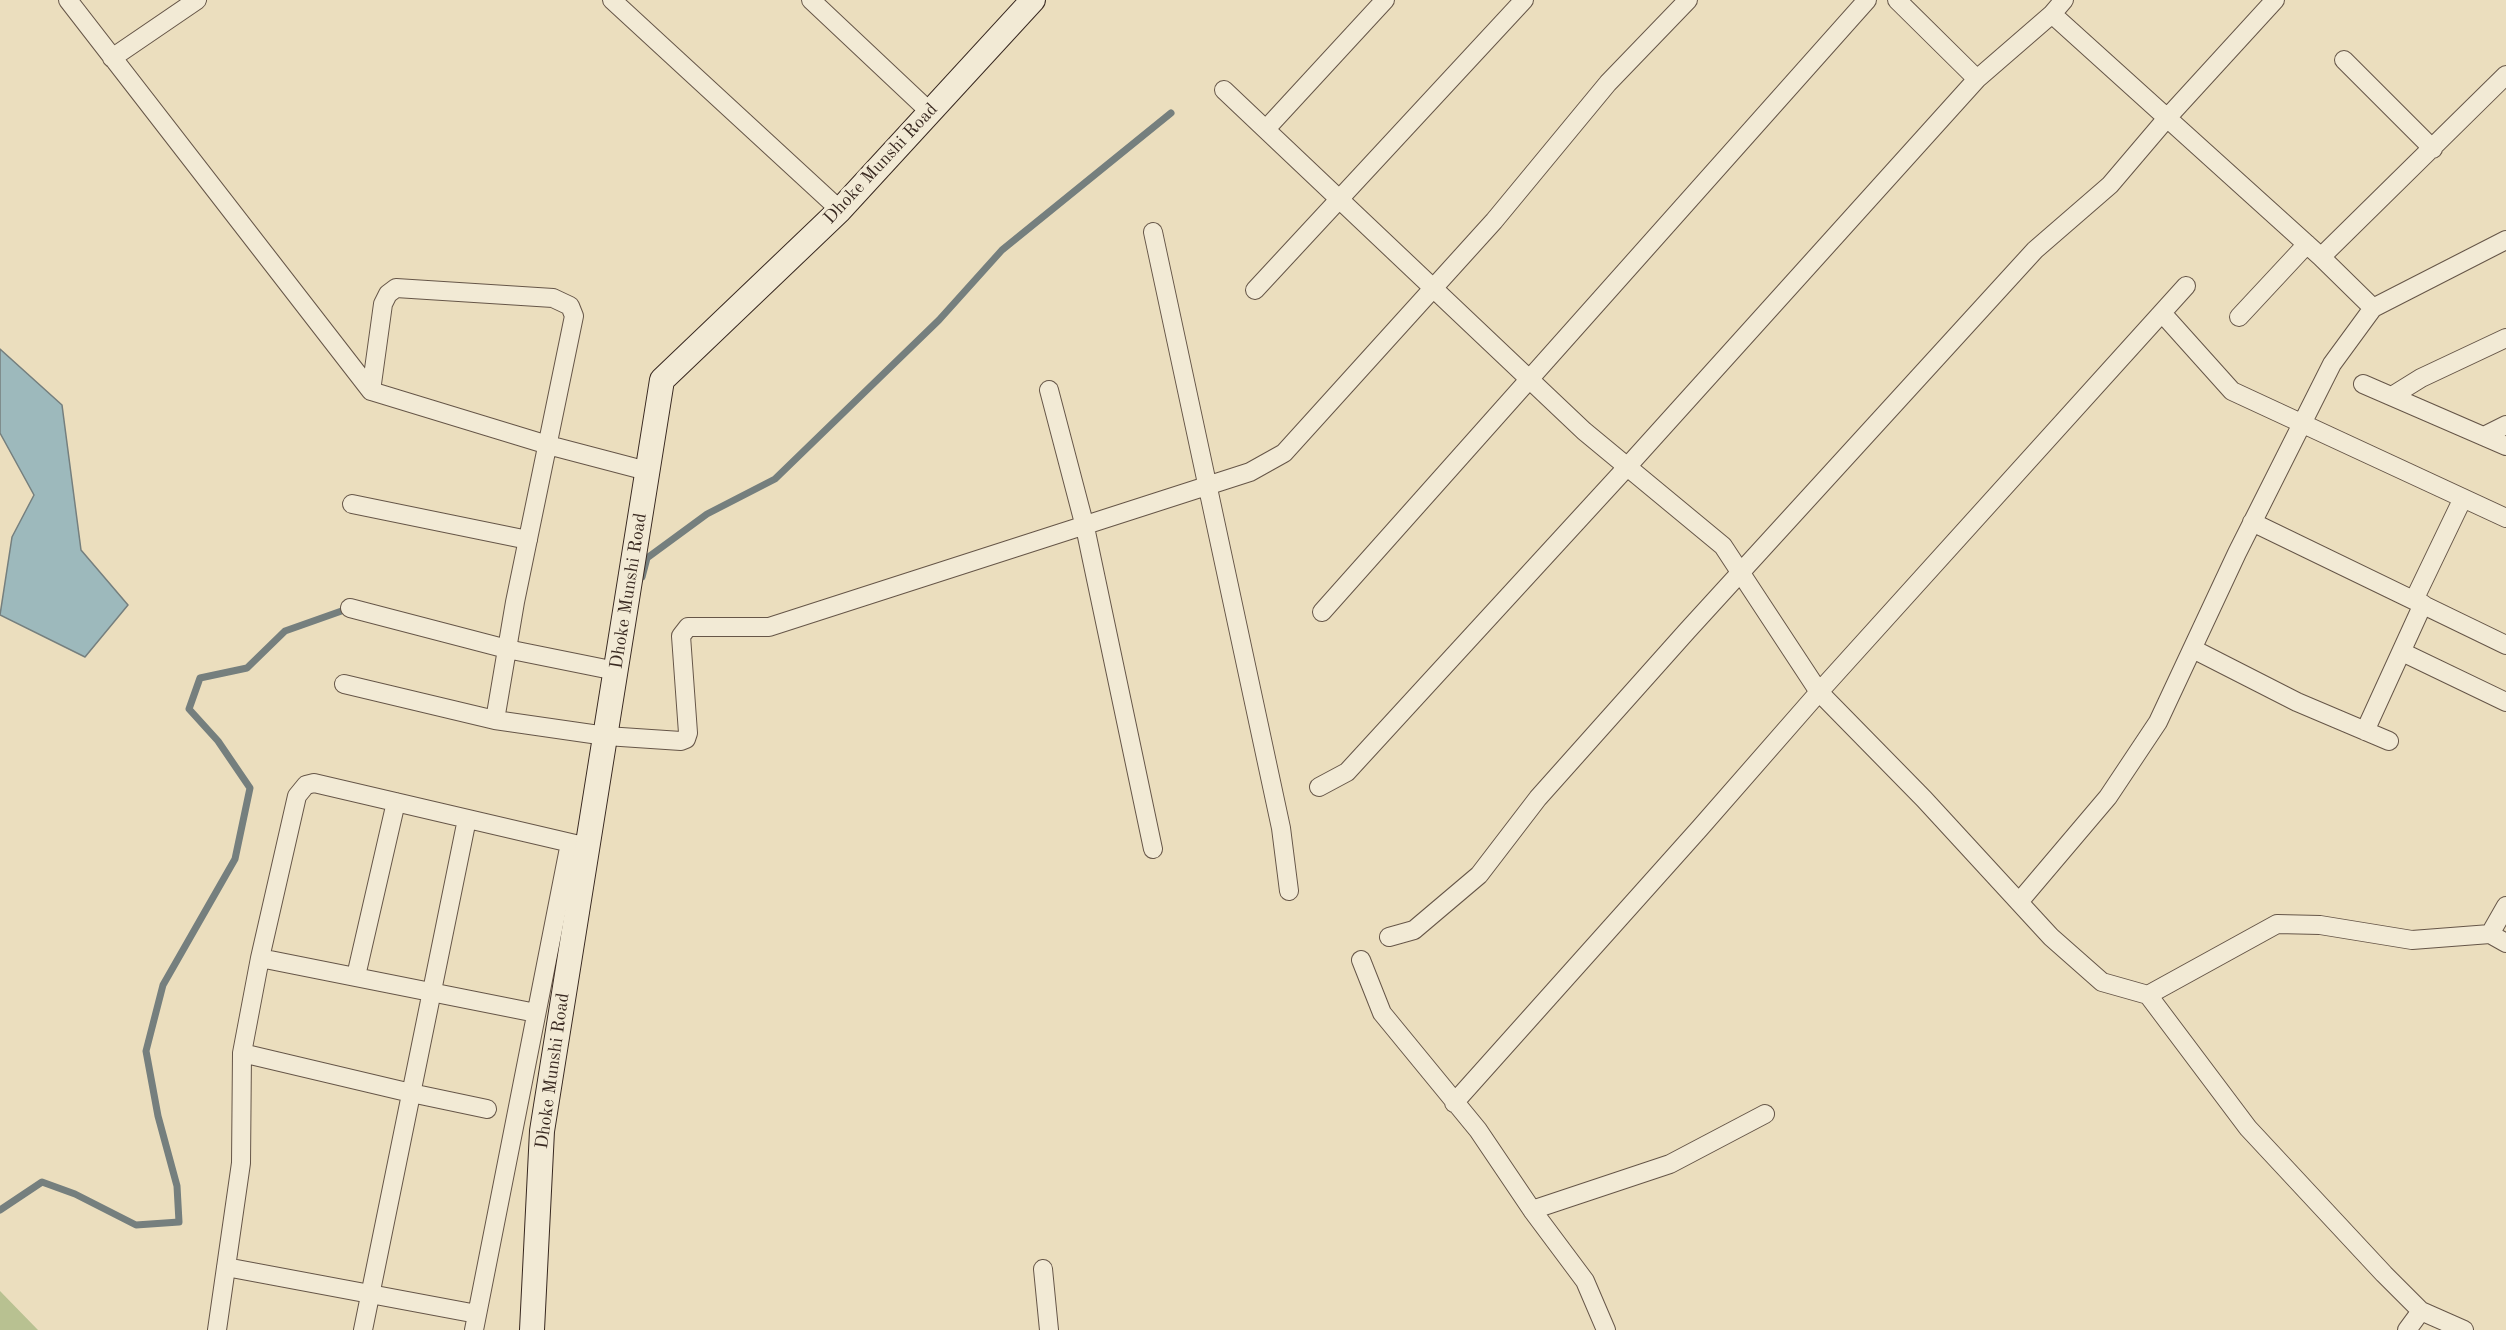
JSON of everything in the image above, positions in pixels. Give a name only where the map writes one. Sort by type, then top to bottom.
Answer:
[{"type":"street","points":[[68,0],[371,391],[548,445],[647,471]]},
{"type":"street","points":[[111,57],[197,0]]},
{"type":"street","points":[[612,0],[840,210]]},
{"type":"street","points":[[812,0],[930,112]]},
{"type":"street","points":[[1266,129],[1385,0]]},
{"type":"street","points":[[1255,290],[1524,0]]},
{"type":"street","points":[[344,684],[495,720],[606,736],[649,740],[686,739],[688,732],[681,636],[688,627],[769,627],[1207,488],[1250,472],[1284,453],[1494,220],[1608,83],[1688,0]]},
{"type":"street","points":[[1322,612],[1867,0]]},
{"type":"street","points":[[1897,0],[1977,79]]},
{"type":"street","points":[[1319,787],[1347,772],[1627,467],[1977,79],[2052,15],[2064,0]]},
{"type":"street","points":[[1389,937],[1414,930],[1479,875],[1538,798],[1740,572],[2035,250],[2110,185],[2167,118],[2275,0]]},
{"type":"street","name":"Dhoke Munshi Road","points":[[532,1330],[542,1131],[579,845],[606,736],[662,380],[840,210],[930,112],[1023,3]]},
{"type":"street","points":[[2052,15],[2314,251],[2373,308]]},
{"type":"street","points":[[2344,60],[2433,148]]},
{"type":"street","points":[[2239,317],[2433,148],[2506,75]]},
{"type":"street","points":[[1224,90],[1584,431],[1723,546],[1819,692],[1924,799],[2051,937],[2102,982],[2148,995],[2248,1128],[2421,1311],[2464,1330]]},
{"type":"street","points":[[1153,232],[1281,828],[1289,891]]},
{"type":"street","points":[[2019,902],[2108,797],[2158,722],[2252,522],[2332,364],[2373,308],[2506,240]]},
{"type":"street","points":[[1454,1103],[1819,692],[2186,286]]},
{"type":"street","points":[[371,391],[383,304],[388,294],[396,288],[553,298],[570,306],[574,316],[528,540],[495,720]]},
{"type":"street","points":[[2162,313],[2232,391],[2506,518]]},
{"type":"street","points":[[2392,396],[2421,378],[2506,338]]},
{"type":"street","points":[[2363,384],[2506,446]]},
{"type":"street","points":[[1049,390],[1085,527],[1153,849]]},
{"type":"street","points":[[2484,436],[2506,425]]},
{"type":"street","points":[[2365,731],[2402,652],[2418,602],[2463,498]]},
{"type":"street","points":[[352,504],[528,540]]},
{"type":"street","points":[[2252,522],[2506,645]]},
{"type":"street","points":[[350,608],[507,649],[616,671]]},
{"type":"street","points":[[2193,649],[2297,702],[2389,741]]},
{"type":"street","points":[[2402,652],[2506,702]]},
{"type":"street","points":[[217,1330],[226,1267],[241,1163],[242,1053],[260,958],[297,796],[306,785],[314,783],[579,845],[536,1013],[476,1322],[371,1294],[226,1267]]},
{"type":"street","points":[[356,976],[396,802]]},
{"type":"street","points":[[363,1330],[467,819]]},
{"type":"street","points":[[2490,934],[2506,906]]},
{"type":"street","points":[[2148,995],[2277,924],[2320,925],[2412,940],[2490,934],[2506,943]]},
{"type":"street","points":[[260,958],[431,990],[536,1013]]},
{"type":"street","points":[[1360,960],[1382,1013],[1478,1130],[1532,1210],[1585,1281],[1606,1330]]},
{"type":"street","points":[[242,1053],[411,1093],[487,1108]]},
{"type":"street","points":[[1532,1210],[1671,1164],[1765,1114]]},
{"type":"street","points":[[1042,1269],[1049,1330]]},
{"type":"street","points":[[2407,1330],[2421,1311]]},
{"type":"green space","points":[[0,1291],[38,1330],[0,1330]]},
{"type":"water","points":[[0,349],[62,405],[81,550],[128,605],[85,657],[0,615],[12,537],[34,495],[0,433]]},
{"type":"waterway","points":[[642,577],[647,558],[707,514],[775,479],[939,320],[1002,250],[1171,113]]},
{"type":"waterway","points":[[0,1210],[42,1182],[75,1194],[136,1225],[179,1222],[177,1186],[158,1116],[146,1051],[163,985],[235,859],[250,788],[218,741],[189,709],[200,678],[247,668],[285,631],[350,608]]}]
